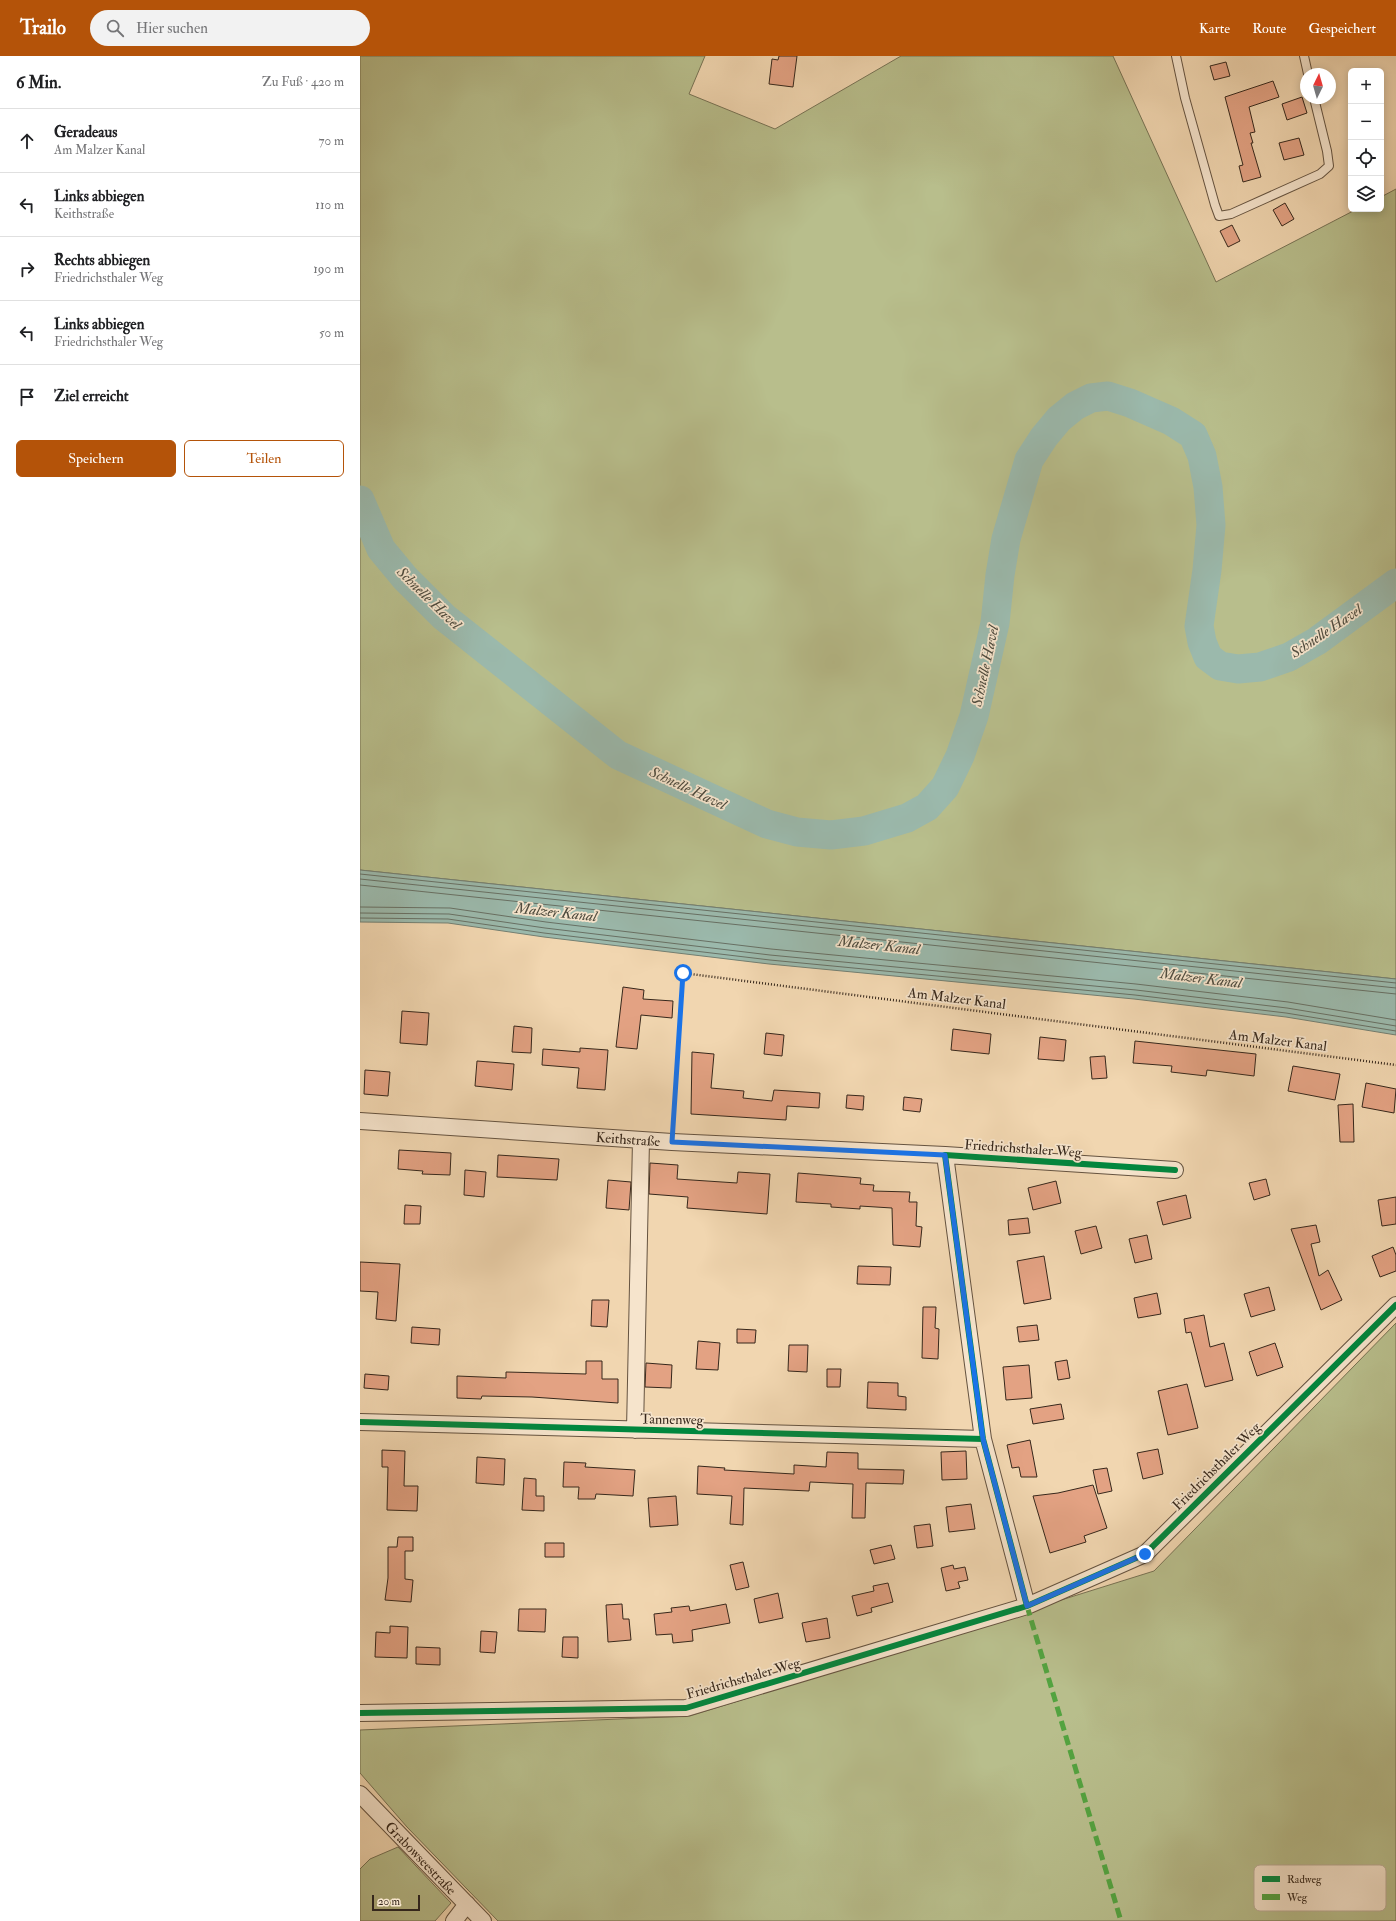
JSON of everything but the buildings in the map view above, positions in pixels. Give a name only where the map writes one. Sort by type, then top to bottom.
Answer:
[{"type":"street","name":"Keithstraße","points":[[360,1121],[672,1142],[945,1155]]},
{"type":"street","name":"Tannenweg","points":[[635,1430],[641,1140]]},
{"type":"street","name":"Friedrichsthaler Weg","points":[[1027,1606],[983,1439],[945,1155],[1175,1170]]},
{"type":"street","name":"Friedrichsthaler Weg","points":[[360,1713],[686,1708],[1027,1606],[1145,1554],[1396,1304]]},
{"type":"street","name":"Tannenweg","points":[[360,1422],[983,1439]]},
{"type":"street","name":"Grabowseestraße","points":[[360,1794],[483,1921]]},
{"type":"street","points":[[454,1921],[467,1904]]},
{"type":"lane","points":[[1176,56],[1185,98],[1215,205],[1220,216],[1231,214],[1320,174],[1328,166],[1327,151],[1315,104]]},
{"type":"lane","points":[[1304,56],[1307,68]]},
{"type":"green space","points":[[360,56],[705,56],[689,94],[775,129],[901,56],[1113,56],[1216,282],[1351,212],[1384,212],[1384,195],[1396,189],[1396,979],[360,870]]},
{"type":"green space","points":[[1396,1323],[1396,1921],[498,1921],[407,1827],[360,1773],[360,1730],[690,1716],[1154,1571]]},
{"type":"green space","points":[[398,1847],[451,1903],[435,1921],[360,1921],[360,1869],[370,1859]]},
{"type":"water","name":"Malzer Kanal","points":[[360,870],[1396,979],[1396,1035],[1286,1017],[1134,999],[769,964],[544,937],[448,923],[360,922]]},
{"type":"waterway","name":"Schnelle Havel","points":[[360,500],[381,549],[405,578],[444,617],[618,755],[767,824],[797,832],[831,835],[864,831],[907,818],[927,807],[945,787],[960,756],[974,716],[995,623],[1000,575],[1006,539],[1029,460],[1044,437],[1059,419],[1075,406],[1091,398],[1108,396],[1130,403],[1171,421],[1193,435],[1202,456],[1208,487],[1211,525],[1207,570],[1199,626],[1202,642],[1208,657],[1220,666],[1238,669],[1260,667],[1289,657],[1317,641],[1396,583]]},
{"type":"marked path","points":[[1027,1606],[1121,1921]]},
{"type":"cycle path","points":[[1027,1606],[983,1439],[945,1155],[1175,1170]]},
{"type":"cycle path","points":[[360,1713],[686,1708],[1027,1606],[1145,1554],[1396,1305]]},
{"type":"cycle path","points":[[360,1422],[983,1439]]},
{"type":"route","points":[[683,973],[672,1142],[945,1155],[983,1439],[1027,1606],[1145,1554]]}]
